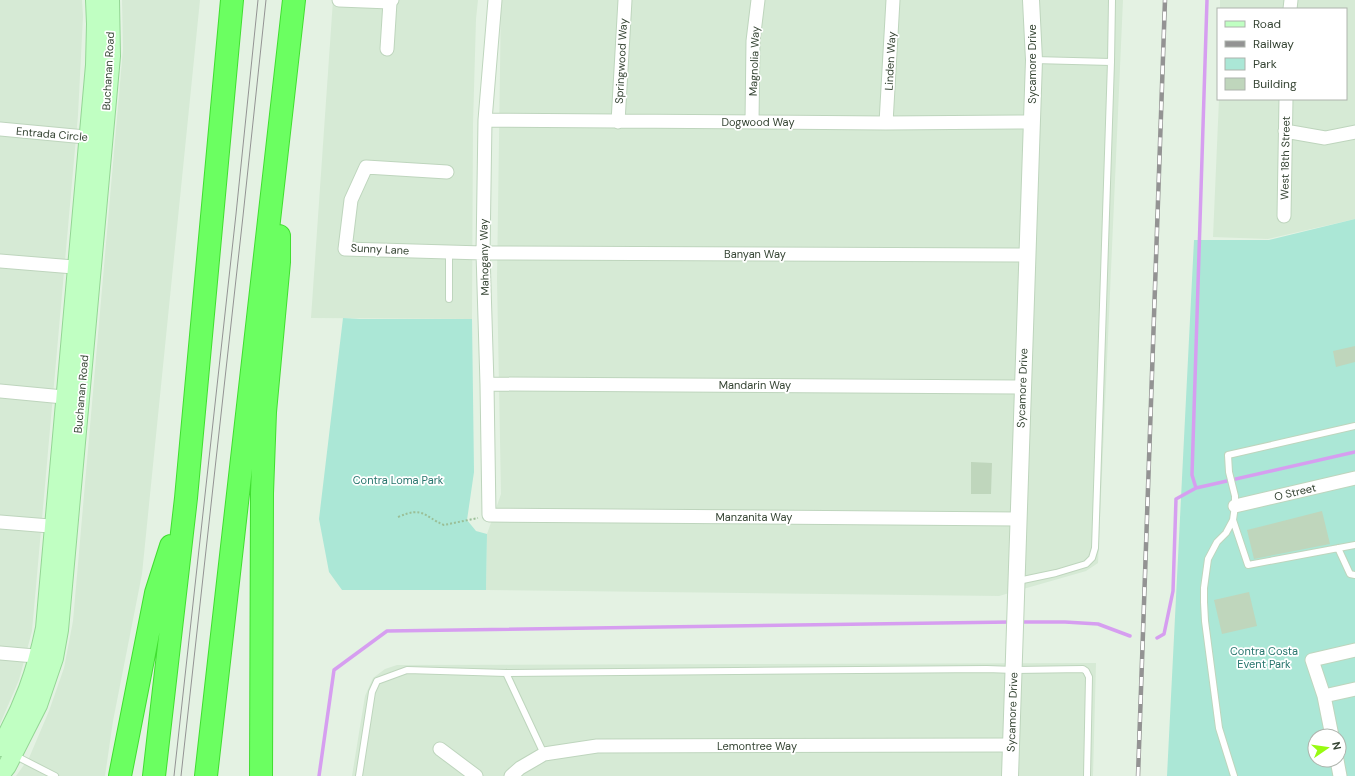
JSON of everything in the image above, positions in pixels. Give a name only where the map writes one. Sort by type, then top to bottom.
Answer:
[{"type":"highway","points":[[154,776],[186,498],[232,0]]},
{"type":"highway","points":[[206,776],[280,107],[294,0]]},
{"type":"highway","points":[[261,776],[262,485],[266,412],[279,262],[280,107]]},
{"type":"highway","points":[[120,776],[156,593],[186,498]]},
{"type":"main road","name":"Buchanan Road","points":[[95,0],[96,138]]},
{"type":"main road","name":"Buchanan Road","points":[[0,775],[7,766],[6,751],[38,705],[47,657],[59,630],[61,527],[96,138],[111,56],[110,0]]},
{"type":"street","points":[[339,0],[391,1],[387,49]]},
{"type":"street","name":"Mahogany Way","points":[[489,515],[483,253],[485,120],[495,0]]},
{"type":"street","name":"Springwood Way","points":[[618,122],[624,0]]},
{"type":"street","name":"Magnolia Way","points":[[752,122],[753,41],[758,0]]},
{"type":"street","name":"Linden Way","points":[[886,123],[893,0]]},
{"type":"street","name":"Sycamore Drive","points":[[1010,776],[1034,60],[1031,0]]},
{"type":"street","name":"West 18th Street","points":[[1284,216],[1286,100]]},
{"type":"street","name":"Dogwood Way","points":[[485,120],[886,123],[1031,122]]},
{"type":"street","name":"Entrada Circle","points":[[0,129],[96,138]]},
{"type":"street","points":[[1285,131],[1325,138],[1355,132]]},
{"type":"street","name":"Sunny Lane","points":[[447,172],[366,167],[351,200],[345,249],[483,253]]},
{"type":"street","name":"Banyan Way","points":[[483,253],[1027,255]]},
{"type":"street","points":[[0,261],[85,268]]},
{"type":"street","name":"Mandarin Way","points":[[487,384],[1022,386]]},
{"type":"street","points":[[0,391],[73,398]]},
{"type":"street","name":"O Street","points":[[1235,501],[1355,478]]},
{"type":"street","name":"Manzanita Way","points":[[489,515],[1018,519]]},
{"type":"street","points":[[0,522],[61,527]]},
{"type":"street","points":[[1330,728],[1324,696],[1312,660],[1355,650]]},
{"type":"street","points":[[0,653],[47,657]]},
{"type":"street","points":[[1324,696],[1355,689]]},
{"type":"street","name":"Lemontree Way","points":[[511,776],[520,768],[544,754],[597,746],[1011,745]]},
{"type":"street","points":[[440,749],[476,776]]},
{"type":"lane","points":[[1016,582],[1056,573],[1086,564],[1092,558],[1095,548],[1112,0]]},
{"type":"lane","points":[[1034,60],[1111,62]]},
{"type":"lane","points":[[448,299],[449,252]]},
{"type":"lane","points":[[1234,776],[1219,728],[1205,621],[1204,602],[1204,588],[1208,559],[1217,542],[1226,533],[1233,520],[1235,501],[1229,472],[1228,455],[1355,426]]},
{"type":"lane","points":[[1233,520],[1248,565],[1355,545]]},
{"type":"lane","points":[[1338,548],[1350,574],[1355,576]]},
{"type":"lane","points":[[359,776],[372,692],[377,681],[407,670],[506,673],[1082,669],[1086,671],[1089,677],[1087,776]]},
{"type":"lane","points":[[506,673],[544,754]]},
{"type":"lane","points":[[6,751],[55,776]]},
{"type":"path","points":[[398,517],[419,511],[444,525],[460,523],[489,515]]},
{"type":"shaded area","points":[[0,0],[82,0],[83,16],[78,115],[32,631],[19,680],[0,724]]},
{"type":"shaded area","points":[[122,0],[200,0],[142,574],[113,721],[105,776],[16,776],[29,758],[49,711],[64,668],[73,621],[123,49]]},
{"type":"shaded area","points":[[333,0],[478,0],[476,19],[473,124],[472,319],[311,318]]},
{"type":"shaded area","points":[[501,0],[1123,0],[1098,563],[1086,571],[999,596],[486,590],[487,534],[501,494],[497,279]]},
{"type":"shaded area","points":[[1220,0],[1355,0],[1355,219],[1268,239],[1213,237],[1219,100],[1347,100],[1347,8],[1220,8]]},
{"type":"shaded area","points":[[1096,663],[1093,776],[352,776],[365,696],[373,678],[385,669],[397,665]]},
{"type":"green space","name":"Contra Costa Event Park","points":[[1355,219],[1355,776],[1167,776],[1194,240],[1269,240]]},
{"type":"green space","name":"Contra Loma Park","points":[[343,318],[472,319],[474,472],[467,520],[476,531],[487,534],[486,590],[342,590],[329,572],[319,519]]},
{"type":"building","points":[[1355,346],[1355,362],[1336,367],[1333,351]]},
{"type":"building","points":[[971,462],[992,463],[991,494],[971,494]]},
{"type":"building","points":[[1322,511],[1330,544],[1254,559],[1247,530]]},
{"type":"building","points":[[1249,592],[1257,626],[1222,634],[1214,600]]},
{"type":"waterway","points":[[1196,488],[1192,475],[1207,0]]},
{"type":"waterway","points":[[1157,638],[1164,634],[1173,591],[1176,499],[1196,488],[1355,452]]},
{"type":"waterway","points":[[319,776],[334,670],[387,631],[1011,622]]},
{"type":"waterway","points":[[1019,622],[1098,624],[1130,636]]},
{"type":"tram line","points":[[174,776],[258,0]]},
{"type":"tram line","points":[[181,776],[266,0]]},
{"type":"railway","points":[[1138,776],[1165,0]]}]
